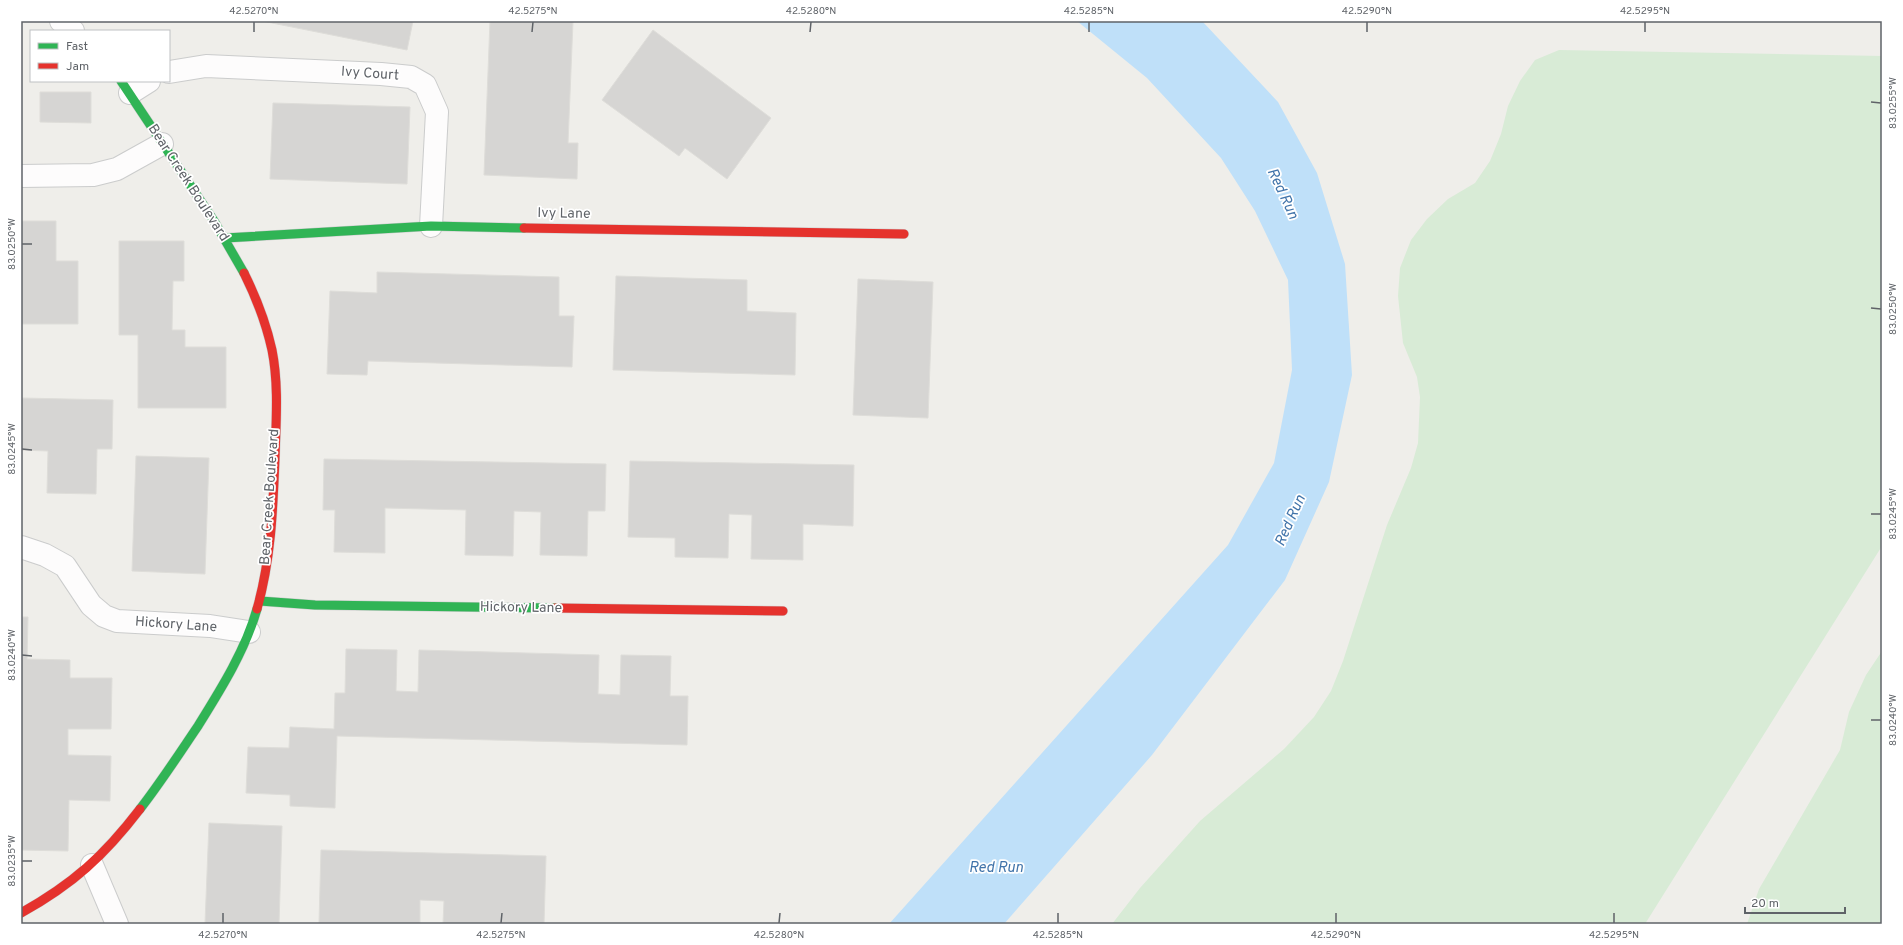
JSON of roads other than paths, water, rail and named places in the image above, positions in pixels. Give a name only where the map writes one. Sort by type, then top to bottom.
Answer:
[{"type":"street","points":[[61,21],[72,30]]},
{"type":"street","name":"Ivy Court","points":[[170,72],[206,66],[373,73],[411,77],[425,85],[437,112],[431,226]]},
{"type":"street","points":[[125,87],[145,82]]},
{"type":"street","name":"Bear Creek Boulevard","points":[[21,913],[49,898],[92,865],[132,820],[172,765],[221,690],[249,632],[260,601],[269,554],[274,495],[276,389],[269,337],[256,299],[225,238],[125,87]]},
{"type":"street","points":[[21,176],[93,175],[117,169],[162,144]]},
{"type":"street","name":"Ivy Lane","points":[[225,238],[431,226],[904,234]]},
{"type":"street","name":"Hickory Lane","points":[[21,547],[45,555],[65,566],[91,605],[104,616],[117,621],[210,626],[249,632]]},
{"type":"street","name":"Hickory Lane","points":[[260,601],[315,604],[783,611]]},
{"type":"street","points":[[92,865],[117,924]]},
{"type":"water","name":"Red Run","points":[[1077,21],[1202,21],[1278,102],[1317,173],[1345,264],[1352,375],[1329,482],[1285,580],[1152,755],[1004,924],[889,924],[1228,545],[1274,463],[1292,370],[1288,280],[1255,211],[1221,158],[1147,78]]}]
